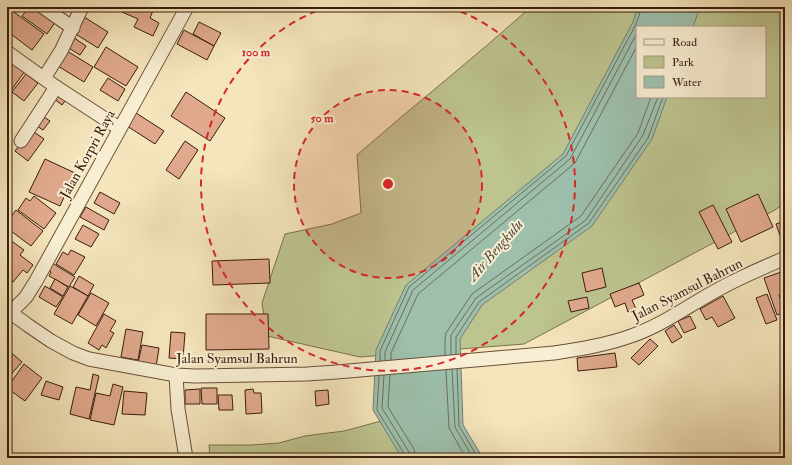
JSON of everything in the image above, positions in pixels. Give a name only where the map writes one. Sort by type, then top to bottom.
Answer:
[{"type":"street","points":[[43,7],[73,28]]},
{"type":"street","points":[[44,78],[73,28],[82,7]]},
{"type":"street","name":"Jalan Korpri Raya","points":[[8,313],[26,297],[36,281],[187,7]]},
{"type":"street","points":[[7,52],[56,87],[119,128]]},
{"type":"street","points":[[21,141],[56,87]]},
{"type":"street","name":"Jalan Syamsul Bahrun","points":[[8,313],[73,354],[89,359],[176,375],[307,374],[554,353],[596,346],[632,336],[663,322],[719,289],[785,258]]},
{"type":"street","points":[[176,375],[178,410],[186,458]]},
{"type":"green space","points":[[531,7],[785,7],[785,203],[775,210],[524,344],[360,357],[267,336],[262,303],[285,234],[332,224],[361,213],[357,155]]},
{"type":"green space","points":[[385,420],[401,458],[210,458],[209,445],[252,445],[279,443],[305,436],[344,431]]},
{"type":"water","name":"Air Bengkulu","points":[[638,7],[700,7],[693,26],[636,26],[636,98],[667,98],[652,139],[592,226],[482,305],[460,339],[463,425],[483,458],[402,458],[373,410],[376,350],[406,285],[563,154],[633,22]]},
{"type":"building","points":[[7,7],[44,34],[32,50],[7,31]]},
{"type":"building","points":[[11,7],[20,7],[17,11]]},
{"type":"building","points":[[29,7],[38,7],[56,21],[47,34],[22,16]]},
{"type":"building","points":[[124,7],[154,8],[150,18],[159,23],[153,36],[134,27],[138,19],[122,12]]},
{"type":"building","points":[[84,17],[108,32],[98,48],[74,33]]},
{"type":"building","points":[[199,22],[221,33],[214,46],[193,34]]},
{"type":"building","points":[[184,30],[214,46],[207,60],[177,44]]},
{"type":"building","points":[[73,37],[86,46],[80,55],[67,47]]},
{"type":"building","points":[[106,47],[138,67],[126,86],[94,67]]},
{"type":"building","points":[[67,51],[93,67],[84,82],[58,66]]},
{"type":"building","points":[[7,58],[25,71],[7,96]]},
{"type":"building","points":[[26,74],[38,83],[24,101],[12,92]]},
{"type":"building","points":[[108,78],[125,89],[118,101],[100,90]]},
{"type":"building","points":[[58,91],[67,98],[62,105],[53,98]]},
{"type":"building","points":[[186,92],[225,118],[210,141],[171,116]]},
{"type":"building","points":[[136,113],[164,131],[155,144],[127,126]]},
{"type":"building","points":[[41,115],[50,121],[43,130],[34,124]]},
{"type":"building","points":[[31,130],[44,139],[28,161],[15,151]]},
{"type":"building","points":[[185,141],[198,150],[179,179],[166,170]]},
{"type":"building","points":[[45,159],[75,173],[60,206],[29,192]]},
{"type":"building","points":[[100,192],[120,203],[114,214],[94,203]]},
{"type":"building","points":[[758,194],[773,227],[741,242],[726,209]]},
{"type":"building","points":[[34,196],[56,213],[44,229],[18,210],[26,198],[30,201]]},
{"type":"building","points":[[713,205],[732,242],[718,249],[699,212]]},
{"type":"building","points":[[86,207],[109,220],[104,230],[80,217]]},
{"type":"building","points":[[16,210],[43,231],[31,246],[7,228],[10,225],[7,222]]},
{"type":"building","points":[[785,221],[785,243],[783,244],[776,224]]},
{"type":"building","points":[[83,225],[99,234],[91,247],[75,239]]},
{"type":"building","points":[[10,240],[24,250],[20,255],[33,265],[27,273],[23,270],[13,282],[7,277],[7,245]]},
{"type":"building","points":[[71,250],[85,257],[74,275],[56,264],[63,252],[68,255]]},
{"type":"building","points":[[269,259],[270,283],[213,285],[212,261]]},
{"type":"building","points":[[52,263],[75,277],[69,287],[49,276],[51,272],[48,270]]},
{"type":"building","points":[[602,268],[606,287],[586,292],[582,273]]},
{"type":"building","points":[[784,271],[785,293],[779,295],[785,312],[777,315],[764,278]]},
{"type":"building","points":[[79,276],[94,285],[88,296],[73,287]]},
{"type":"building","points":[[55,279],[68,287],[63,296],[50,288]]},
{"type":"building","points":[[639,283],[644,295],[632,300],[636,309],[628,312],[625,303],[615,307],[610,294]]},
{"type":"building","points":[[45,286],[63,297],[56,307],[39,297]]},
{"type":"building","points":[[70,286],[88,296],[72,324],[54,314]]},
{"type":"building","points":[[91,293],[109,303],[96,326],[78,315]]},
{"type":"building","points":[[767,294],[777,320],[766,324],[756,298]]},
{"type":"building","points":[[723,296],[735,318],[718,327],[712,317],[706,320],[700,309]]},
{"type":"building","points":[[587,297],[589,308],[571,312],[568,301]]},
{"type":"building","points":[[104,314],[116,321],[110,331],[114,333],[106,348],[102,345],[99,350],[88,343]]},
{"type":"building","points":[[206,314],[268,314],[269,349],[206,350]]},
{"type":"building","points":[[690,316],[696,328],[684,333],[678,321]]},
{"type":"building","points":[[674,325],[682,337],[672,343],[665,331]]},
{"type":"building","points":[[126,329],[143,332],[138,360],[121,357]]},
{"type":"building","points":[[171,332],[185,333],[183,359],[169,358]]},
{"type":"building","points":[[650,339],[658,346],[639,365],[631,358]]},
{"type":"building","points":[[142,345],[159,348],[156,367],[138,363]]},
{"type":"building","points":[[7,349],[22,362],[7,379]]},
{"type":"building","points":[[615,353],[617,367],[578,371],[577,358]]},
{"type":"building","points":[[24,364],[42,378],[25,401],[7,388]]},
{"type":"building","points":[[93,374],[99,376],[89,419],[70,414],[76,387],[90,390]]},
{"type":"building","points":[[46,381],[63,387],[59,400],[41,395]]},
{"type":"building","points":[[113,384],[123,387],[114,425],[90,420],[96,393],[110,396]]},
{"type":"building","points":[[201,388],[217,388],[217,404],[202,404]]},
{"type":"building","points":[[200,389],[200,404],[185,404],[185,390]]},
{"type":"building","points":[[253,389],[254,393],[261,393],[262,413],[246,414],[245,390]]},
{"type":"building","points":[[328,390],[329,404],[316,406],[315,391]]},
{"type":"building","points":[[124,391],[147,393],[145,415],[122,414]]},
{"type":"building","points":[[218,395],[232,395],[233,410],[219,410]]}]
